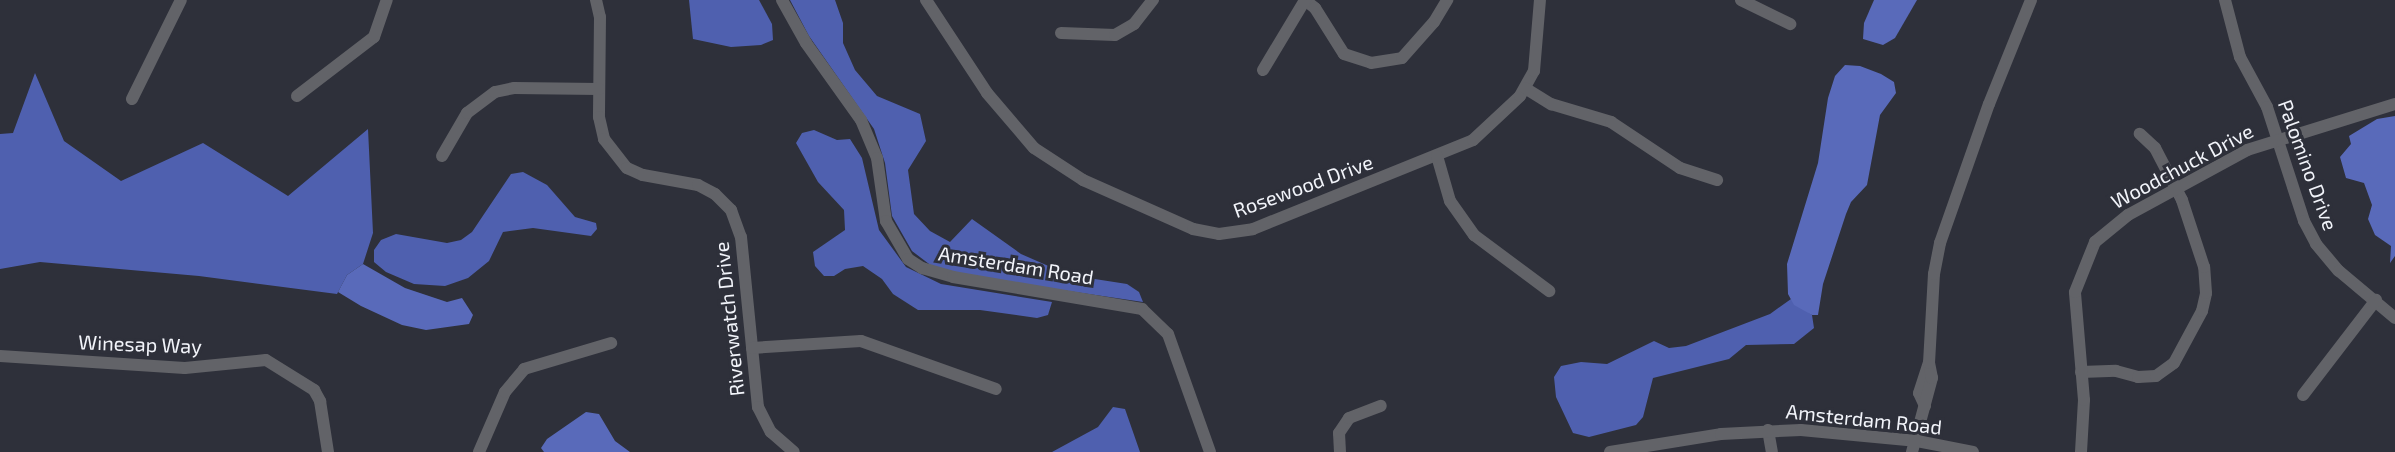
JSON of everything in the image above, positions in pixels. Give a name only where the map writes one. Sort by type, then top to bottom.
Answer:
[{"type":"street","points":[[132,99],[181,0]]},
{"type":"street","points":[[297,96],[374,37],[387,0]]},
{"type":"street","name":"Riverwatch Drive","points":[[596,0],[600,17],[599,89],[604,139],[620,162],[643,175],[698,185],[715,194],[731,210],[741,237],[759,413],[771,432],[794,452]]},
{"type":"street","name":"Amsterdam Road","points":[[782,0],[806,43],[861,120],[877,158],[886,221],[909,259],[922,268],[953,277],[1105,299],[1142,309],[1168,334],[1210,452]]},
{"type":"street","name":"Rosewood Drive","points":[[926,0],[987,93],[1034,148],[1083,180],[1193,229],[1219,234],[1253,229],[1437,156],[1485,131],[1525,88],[1536,64],[1540,0]]},
{"type":"street","points":[[1061,33],[1116,34],[1134,24],[1153,0]]},
{"type":"street","points":[[1263,70],[1305,0],[1315,8],[1344,54],[1371,63],[1402,58],[1434,22],[1447,0]]},
{"type":"street","points":[[1741,0],[1790,24]]},
{"type":"street","points":[[1916,448],[1932,378],[1929,363],[1934,274],[1940,243],[1989,104],[2031,0]]},
{"type":"street","name":"Palomino Drive","points":[[2224,0],[2240,57],[2267,107],[2304,221],[2316,244],[2339,272],[2376,300],[2395,318]]},
{"type":"street","points":[[442,156],[467,113],[495,92],[514,88],[599,89]]},
{"type":"street","points":[[1525,88],[1551,104],[1622,127],[1680,168],[1718,180]]},
{"type":"street","name":"Woodchuck Drive","points":[[2080,452],[2085,430],[2075,292],[2092,247],[2113,224],[2247,150],[2395,104]]},
{"type":"street","points":[[2081,372],[2116,371],[2138,377],[2156,376],[2174,363],[2198,322],[2206,280],[2176,188],[2156,148],[2140,134]]},
{"type":"street","points":[[1437,156],[1450,201],[1474,235],[1549,291]]},
{"type":"street","points":[[2303,395],[2376,300]]},
{"type":"street","points":[[752,348],[861,341],[996,389]]},
{"type":"street","points":[[479,452],[505,392],[524,369],[611,343]]},
{"type":"street","name":"Winesap Way","points":[[0,356],[185,368],[266,360],[314,390],[320,401],[328,452]]},
{"type":"street","points":[[1340,452],[1339,433],[1349,418],[1381,406]]},
{"type":"street","points":[[1768,430],[1772,452]]},
{"type":"street","name":"Amsterdam Road","points":[[1610,452],[1768,430],[1815,430],[1916,448],[1973,452]]},
{"type":"shaded area","points":[[689,0],[759,0],[772,24],[773,40],[761,45],[731,47],[693,39]]},
{"type":"shaded area","points":[[790,0],[835,0],[843,23],[843,43],[855,70],[877,96],[920,114],[926,141],[908,170],[914,214],[930,231],[950,242],[972,219],[1021,254],[1069,275],[1127,284],[1139,292],[1143,302],[961,275],[933,267],[912,251],[892,216],[885,163],[874,129],[809,36]]},
{"type":"shaded area","points":[[1874,0],[1917,0],[1895,38],[1883,45],[1863,39],[1864,23]]},
{"type":"shaded area","points":[[1845,65],[1860,66],[1881,74],[1894,82],[1896,93],[1880,115],[1867,185],[1851,202],[1823,284],[1818,315],[1812,315],[1794,305],[1788,294],[1787,264],[1818,163],[1828,98],[1835,76]]},
{"type":"shaded area","points":[[35,73],[64,141],[121,181],[203,143],[288,196],[368,129],[373,233],[363,264],[347,275],[337,294],[199,276],[40,262],[0,269],[0,134],[13,133]]},
{"type":"shaded area","points":[[2395,116],[2395,256],[2390,263],[2391,246],[2375,235],[2368,219],[2372,205],[2364,183],[2346,178],[2340,157],[2351,144],[2349,136],[2377,119]]},
{"type":"shaded area","points":[[814,130],[837,140],[850,139],[862,158],[879,230],[906,267],[941,284],[1052,302],[1048,315],[1037,318],[980,310],[918,310],[893,294],[882,279],[863,266],[845,269],[834,276],[824,276],[815,266],[813,252],[845,230],[844,210],[818,182],[796,143],[802,133]]},
{"type":"shaded area","points":[[523,172],[547,185],[575,217],[596,223],[597,229],[591,236],[533,228],[503,232],[489,261],[468,278],[445,286],[414,284],[386,272],[374,262],[374,250],[381,240],[396,234],[447,243],[461,240],[472,232],[511,174]]},
{"type":"shaded area","points":[[363,264],[405,288],[447,302],[462,298],[473,315],[469,324],[426,330],[402,325],[361,306],[338,292],[347,275]]},
{"type":"shaded area","points":[[1791,299],[1812,315],[1814,328],[1794,344],[1746,345],[1729,359],[1653,378],[1643,417],[1636,425],[1589,437],[1573,433],[1556,397],[1554,377],[1561,366],[1581,362],[1607,364],[1654,341],[1669,348],[1686,346],[1770,314]]},
{"type":"shaded area","points":[[1113,407],[1125,409],[1140,452],[1052,452],[1098,427]]},
{"type":"shaded area","points":[[586,412],[599,414],[615,441],[630,452],[544,452],[541,448],[547,439]]}]
